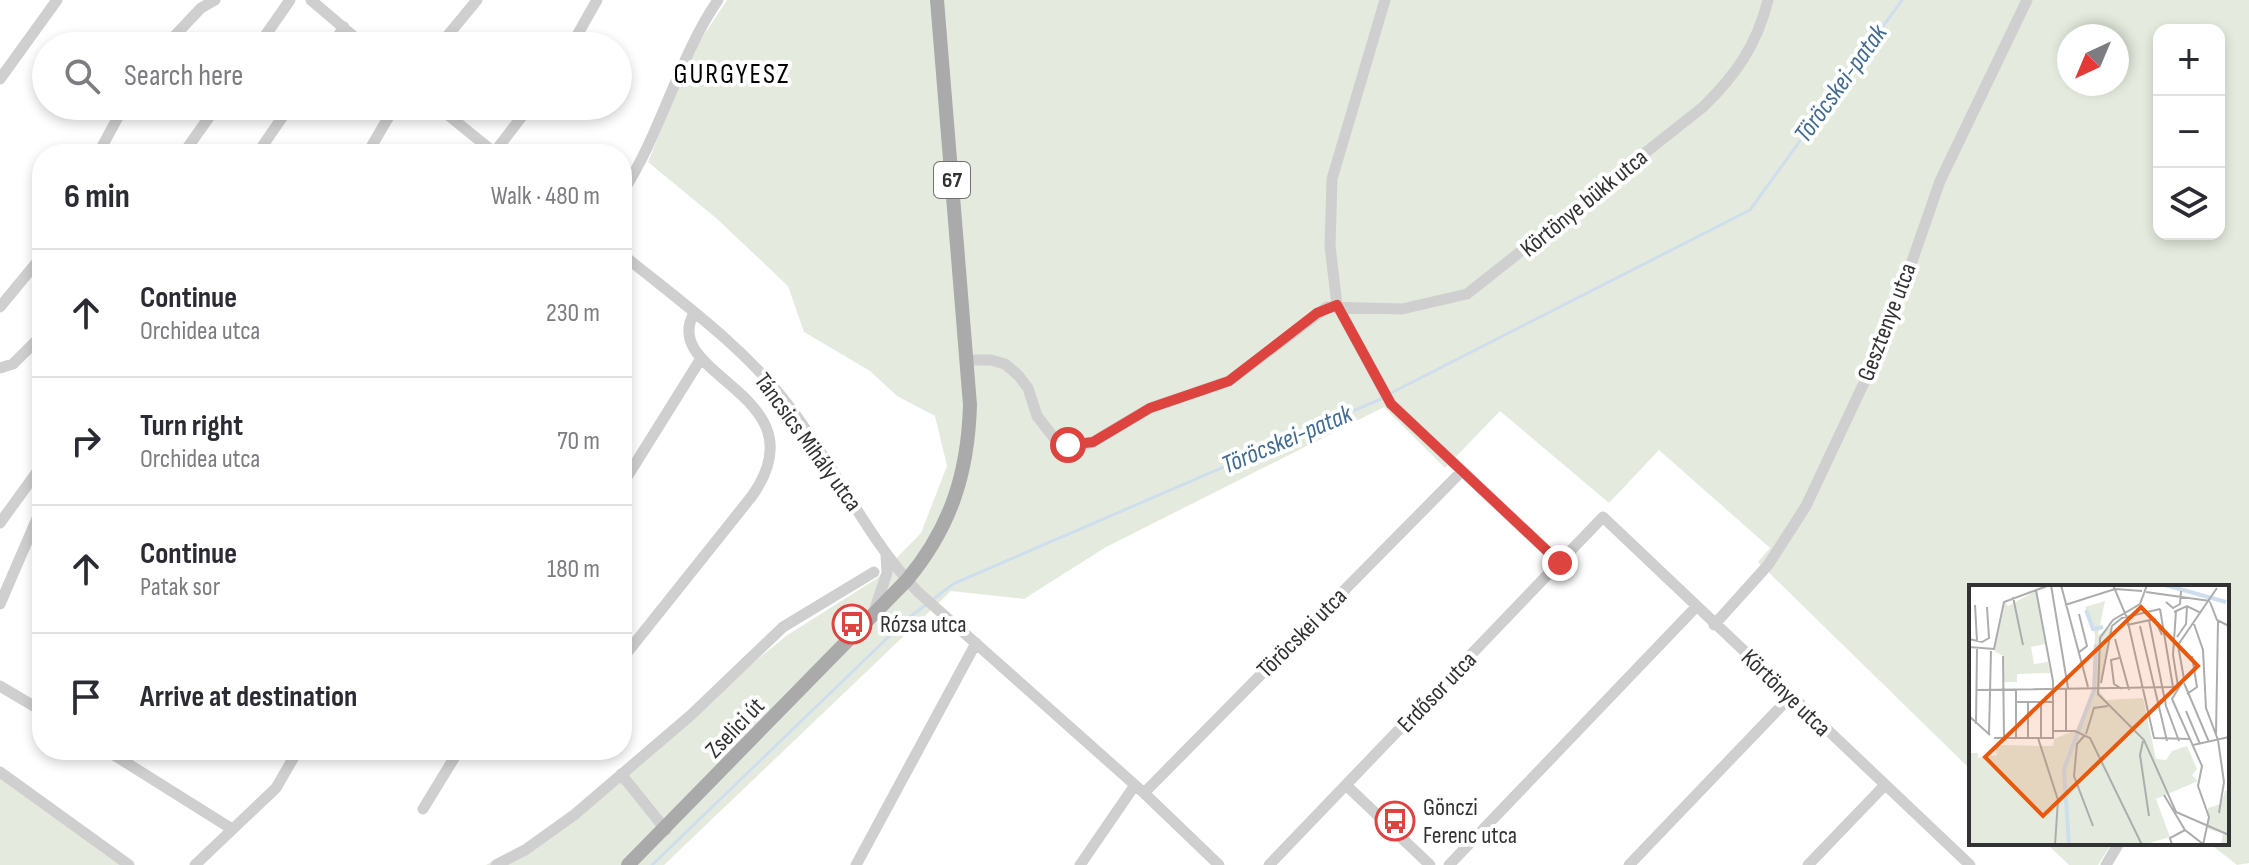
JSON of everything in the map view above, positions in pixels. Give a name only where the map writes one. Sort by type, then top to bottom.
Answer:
[{"type":"main road","name":"67","points":[[871,621],[931,548],[959,486],[969,449],[968,360],[937,0]]},
{"type":"main road","name":"Zselici út","points":[[628,865],[871,621]]},
{"type":"street","points":[[34,32],[57,0]]},
{"type":"street","points":[[178,32],[201,8],[215,0]]},
{"type":"street","points":[[268,32],[290,0]]},
{"type":"street","points":[[311,0],[350,32]]},
{"type":"street","points":[[451,32],[477,0]]},
{"type":"street","points":[[579,32],[597,0]]},
{"type":"street","points":[[632,175],[648,146],[689,49],[718,0]]},
{"type":"street","points":[[1385,0],[1332,179],[1330,246],[1337,305],[1391,404],[1460,473],[1560,563]]},
{"type":"street","name":"Körtönye bükk utca","points":[[1337,305],[1388,310],[1449,301],[1467,294],[1502,270],[1703,107],[1728,82],[1761,27],[1768,0]]},
{"type":"street","name":"Gesztenye utca","points":[[1714,625],[1768,565],[1806,506],[1886,336],[1940,181],[2027,0]]},
{"type":"street","points":[[341,32],[344,27]]},
{"type":"street","points":[[0,79],[32,35]]},
{"type":"street","points":[[103,144],[116,120]]},
{"type":"street","points":[[190,144],[207,120]]},
{"type":"street","points":[[264,144],[280,120]]},
{"type":"street","points":[[373,144],[387,120]]},
{"type":"street","points":[[454,120],[484,144]]},
{"type":"street","points":[[502,144],[520,120]]},
{"type":"street","name":"Táncsics Mihály utca","points":[[632,262],[740,352],[790,408],[886,554],[918,592],[1140,789],[1219,865]]},
{"type":"street","points":[[0,307],[32,268]]},
{"type":"street","points":[[968,360],[991,360],[1005,364],[1028,388],[1045,430],[1055,439],[1080,446],[1093,442],[1150,408],[1229,381],[1317,313],[1337,305]]},
{"type":"street","points":[[632,646],[752,496],[765,478],[771,458],[771,436],[760,413],[739,389],[700,360],[687,335],[694,313]]},
{"type":"street","points":[[0,368],[13,364],[32,345]]},
{"type":"street","points":[[632,469],[700,360]]},
{"type":"street","name":"Töröcskei utca","points":[[1080,865],[1140,789],[1460,473]]},
{"type":"street","points":[[0,523],[32,486]]},
{"type":"street","name":"Körtönye utca","points":[[1603,517],[1970,865]]},
{"type":"street","name":"Erdősor utca","points":[[1269,865],[1603,517]]},
{"type":"street","points":[[0,604],[32,530]]},
{"type":"street","points":[[871,621],[884,588],[886,554]]},
{"type":"street","points":[[496,865],[546,837],[691,715],[783,627],[874,572]]},
{"type":"street","points":[[1449,865],[1696,607]]},
{"type":"street","points":[[856,865],[976,643]]},
{"type":"street","points":[[0,686],[32,705]]},
{"type":"street","points":[[1629,865],[1790,697]]},
{"type":"street","points":[[122,760],[232,829]]},
{"type":"street","points":[[195,865],[276,788],[292,760]]},
{"type":"street","points":[[423,809],[453,760]]},
{"type":"street","points":[[0,772],[129,865]]},
{"type":"street","points":[[621,774],[666,830]]},
{"type":"street","points":[[1347,786],[1430,865]]},
{"type":"street","points":[[1808,865],[1884,786]]},
{"type":"street","points":[[2106,865],[2118,845]]},
{"type":"shaded area","points":[[727,0],[2249,0],[2249,863],[2237,865],[2212,845],[2229,845],[2229,585],[1969,585],[1969,768],[1758,562],[1770,548],[1659,450],[1609,503],[1500,411],[1445,468],[1384,407],[1106,547],[1024,599],[951,591],[664,865],[486,865],[544,835],[786,636],[876,579],[921,533],[947,466],[935,416],[897,396],[870,371],[804,332],[788,286],[716,218],[648,162],[694,50]]},
{"type":"shaded area","points":[[0,777],[125,865],[0,865]]},
{"type":"shaded area","points":[[2048,845],[2111,845],[2098,865],[2069,865]]},
{"type":"waterway","name":"Töröcskei-patak","points":[[1389,394],[1750,210],[1902,0]]},
{"type":"waterway","name":"Töröcskei-patak","points":[[652,865],[906,620],[953,584],[1383,398]]},
{"type":"place","name":"Rózsa utca","points":[[852,624]]},
{"type":"place","name":"Gönczi Ferenc utca","points":[[1395,821]]},
{"type":"district","name":"GURGYESZ","points":[[732,74]]},
{"type":"route","points":[[1068,445],[1080,446],[1093,442],[1150,408],[1229,381],[1280,345],[1317,313],[1337,305],[1391,404],[1460,473],[1560,563]]}]
